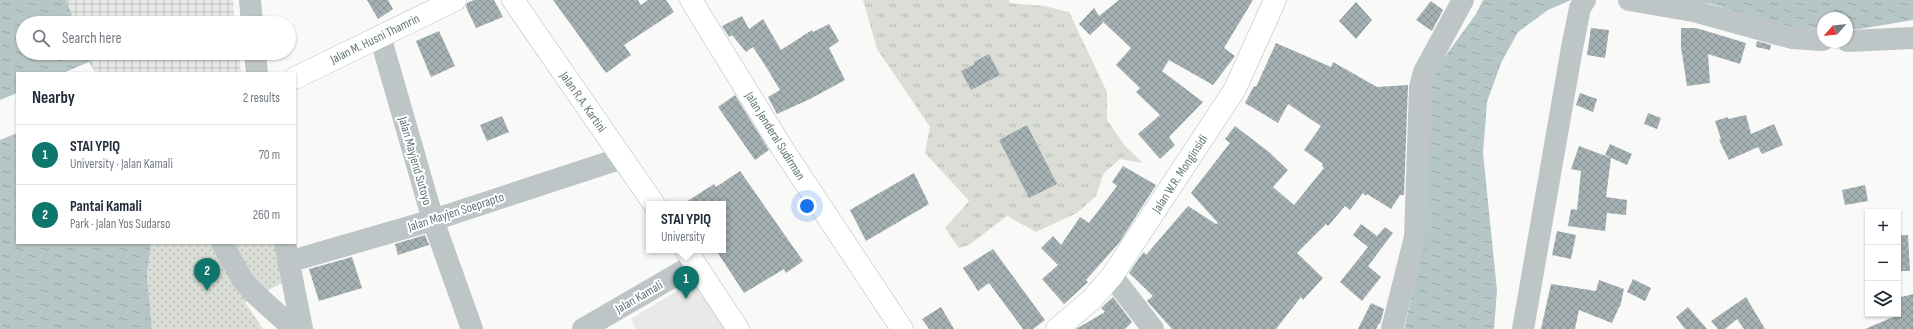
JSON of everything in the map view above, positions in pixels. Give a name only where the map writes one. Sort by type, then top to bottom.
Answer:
[{"type":"main road","name":"Jalan M. Husni Thamrin","points":[[296,78],[454,0]]},
{"type":"main road","name":"Jalan R.A. Kartini","points":[[512,0],[652,201]]},
{"type":"main road","name":"Jalan Jenderal Sudirman","points":[[691,0],[784,152],[902,329]]},
{"type":"main road","name":"Jalan W.R. Monginsidi","points":[[1057,329],[1090,300],[1112,276],[1236,89],[1275,0]]},
{"type":"main road","points":[[691,257],[738,329]]},
{"type":"street","points":[[250,0],[251,16]]},
{"type":"street","points":[[1392,329],[1415,237],[1420,87],[1424,72],[1463,0]]},
{"type":"street","points":[[1523,329],[1572,48],[1580,8],[1585,0]]},
{"type":"street","points":[[1629,0],[1693,11],[1792,38],[1817,40]]},
{"type":"street","name":"Jalan Mayjend Sutoyo","points":[[380,36],[432,220],[472,329]]},
{"type":"street","points":[[1853,41],[1913,38]]},
{"type":"street","points":[[256,60],[257,72]]},
{"type":"street","name":"Jalan Mayjen Soeprapto","points":[[286,252],[432,220],[622,158]]},
{"type":"street","points":[[223,244],[242,279],[252,291],[294,329]]},
{"type":"street","points":[[286,252],[302,329]]},
{"type":"street","name":"Jalan Kamali","points":[[583,329],[691,257]]},
{"type":"street","points":[[1112,276],[1153,329]]},
{"type":"shaded area","points":[[66,0],[233,0],[234,16],[72,16]]},
{"type":"shaded area","points":[[89,60],[240,60],[241,72],[95,72]]},
{"type":"shaded area","points":[[695,280],[727,329],[636,329],[631,319]]},
{"type":"green space","points":[[863,0],[1009,0],[1010,3],[1044,6],[1069,12],[1107,92],[1107,120],[1125,146],[1143,163],[1120,159],[1104,173],[1096,196],[1077,213],[1036,232],[1007,216],[969,245],[959,248],[945,228],[969,201],[925,153],[930,127],[877,49]]},
{"type":"green space","points":[[151,244],[277,244],[286,281],[245,302],[263,329],[152,329],[147,276]]},
{"type":"water","points":[[0,0],[66,0],[72,16],[16,16],[16,60],[90,60],[96,72],[16,72],[16,244],[151,244],[147,276],[152,329],[0,329]]},
{"type":"water","points":[[1483,0],[1571,0],[1548,10],[1518,32],[1501,63],[1487,102],[1483,153],[1497,290],[1494,329],[1404,329],[1422,251],[1430,90],[1436,69],[1476,14]]},
{"type":"water","points":[[1690,0],[1913,0],[1913,20],[1853,29],[1853,12],[1817,12],[1817,29],[1789,28],[1711,4]]},
{"type":"pier","points":[[89,62],[95,72],[65,72]]},
{"type":"pier","points":[[16,93],[16,133],[0,140],[0,100]]},
{"type":"building","points":[[367,0],[388,0],[393,9],[378,19]]},
{"type":"building","points":[[474,0],[494,0],[503,17],[476,28],[466,7],[467,3]]},
{"type":"building","points":[[553,0],[638,0],[641,5],[648,0],[666,0],[674,12],[624,45],[631,55],[606,73]]},
{"type":"building","points":[[1119,0],[1253,0],[1224,48],[1235,56],[1213,85],[1169,60],[1162,71],[1203,102],[1169,137],[1175,145],[1160,159],[1138,134],[1160,115],[1136,92],[1140,88],[1116,65],[1131,48],[1101,20],[1103,23],[1090,35],[1079,24],[1094,8],[1099,16]]},
{"type":"building","points":[[1431,1],[1443,10],[1432,31],[1416,20]]},
{"type":"building","points":[[1356,2],[1372,20],[1356,39],[1339,21]]},
{"type":"building","points":[[742,16],[749,29],[763,19],[781,50],[812,30],[813,32],[829,24],[839,41],[829,48],[845,80],[810,99],[777,114],[768,97],[780,90],[768,70],[753,47],[746,52],[732,35],[729,37],[722,26]]},
{"type":"building","points":[[1591,28],[1609,30],[1605,58],[1587,55]]},
{"type":"building","points":[[1681,28],[1696,28],[1746,43],[1740,64],[1708,54],[1710,83],[1687,86],[1681,47]]},
{"type":"building","points":[[439,31],[455,66],[431,77],[416,41]]},
{"type":"building","points":[[1757,41],[1771,45],[1770,50],[1756,47]]},
{"type":"building","points":[[1276,43],[1331,67],[1333,62],[1377,87],[1408,85],[1404,195],[1400,195],[1391,209],[1363,193],[1350,210],[1345,206],[1328,226],[1326,224],[1297,253],[1323,278],[1303,300],[1301,297],[1276,329],[1172,329],[1147,301],[1153,296],[1129,273],[1144,252],[1146,255],[1188,206],[1216,224],[1218,223],[1191,193],[1230,143],[1225,139],[1235,126],[1269,152],[1288,170],[1273,187],[1294,205],[1324,168],[1322,166],[1323,164],[1304,150],[1321,126],[1288,104],[1278,123],[1245,103],[1254,86],[1256,87]]},
{"type":"building","points":[[989,54],[1000,75],[971,90],[961,71],[975,64],[974,62]]},
{"type":"building","points":[[1580,93],[1597,99],[1593,112],[1576,105]]},
{"type":"building","points":[[735,95],[769,150],[755,160],[718,107]]},
{"type":"building","points":[[1648,113],[1661,118],[1657,129],[1644,124]]},
{"type":"building","points":[[1746,115],[1751,134],[1774,124],[1783,145],[1762,154],[1758,147],[1729,160],[1719,140],[1721,139],[1715,121],[1728,117],[1728,119]]},
{"type":"building","points":[[502,116],[509,132],[487,141],[480,125]]},
{"type":"building","points":[[1027,125],[1057,184],[1029,198],[999,140]]},
{"type":"building","points":[[1610,144],[1632,154],[1627,165],[1605,155]]},
{"type":"building","points":[[1579,146],[1611,158],[1606,197],[1627,200],[1626,215],[1607,213],[1605,231],[1568,226],[1571,209],[1577,210],[1581,171],[1571,169]]},
{"type":"building","points":[[1123,166],[1156,185],[1119,243],[1086,280],[1088,282],[1064,304],[1042,279],[1058,265],[1041,248],[1053,236],[1061,245],[1080,217],[1089,223],[1117,186],[1112,182]]},
{"type":"building","points":[[740,171],[803,261],[786,273],[784,269],[744,293],[718,253],[726,253],[726,201],[688,201],[714,184],[716,187]]},
{"type":"building","points":[[914,173],[929,204],[866,241],[850,210]]},
{"type":"building","points":[[1865,185],[1868,201],[1845,205],[1842,190]]},
{"type":"building","points":[[1361,224],[1377,236],[1385,227],[1393,233],[1368,266],[1381,277],[1362,301],[1340,282],[1368,247],[1353,235]]},
{"type":"building","points":[[1557,231],[1576,235],[1571,259],[1552,255]]},
{"type":"building","points":[[425,235],[429,245],[398,255],[395,244]]},
{"type":"building","points":[[1901,235],[1908,235],[1910,271],[1901,271]]},
{"type":"building","points":[[993,249],[1045,320],[1033,329],[1023,329],[989,283],[978,291],[963,268]]},
{"type":"building","points":[[352,257],[362,288],[319,301],[309,269]]},
{"type":"building","points":[[1633,279],[1651,288],[1645,301],[1627,292]]},
{"type":"building","points":[[1599,280],[1624,289],[1620,307],[1612,323],[1579,310],[1575,329],[1541,329],[1551,284],[1596,291]]},
{"type":"building","points":[[1913,294],[1913,329],[1865,329],[1893,317],[1901,317],[1901,297]]},
{"type":"building","points":[[1113,297],[1132,322],[1125,329],[1076,329],[1105,312],[1101,308]]},
{"type":"building","points":[[1746,297],[1765,329],[1744,329],[1737,319],[1725,329],[1718,329],[1711,321]]},
{"type":"building","points":[[1371,303],[1384,309],[1380,324],[1379,323],[1376,329],[1358,329]]},
{"type":"building","points":[[941,307],[954,329],[929,329],[922,319]]},
{"type":"building","points":[[1688,307],[1707,329],[1685,329],[1676,317]]},
{"type":"place","name":"Pantai Kamali","points":[[207,291]]},
{"type":"place","name":"STAI YPIQ","points":[[686,299]]}]
